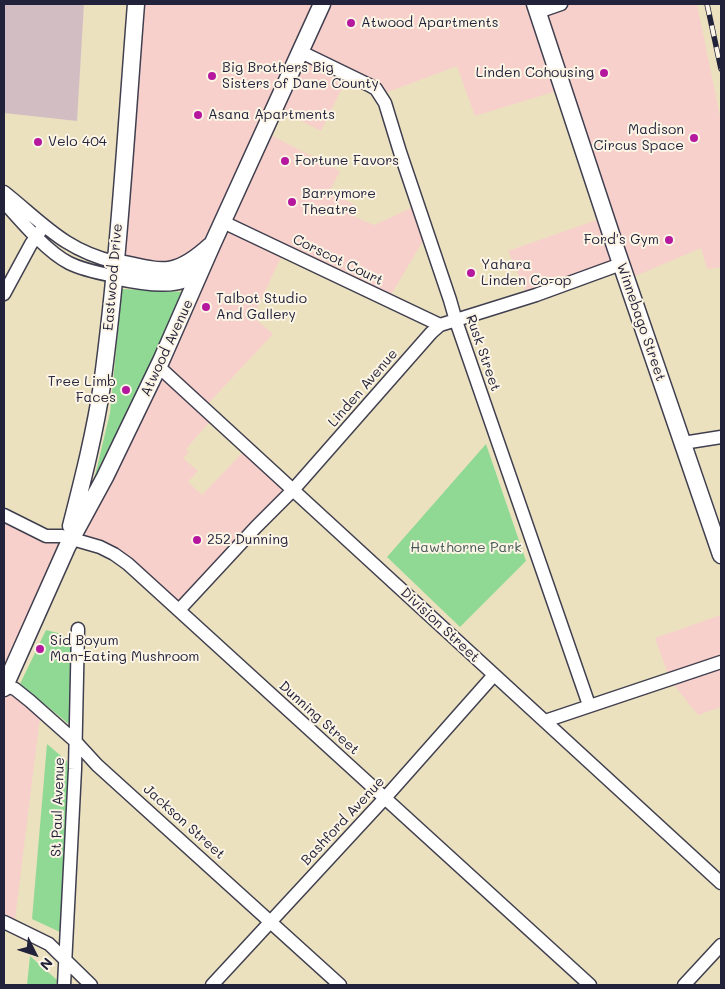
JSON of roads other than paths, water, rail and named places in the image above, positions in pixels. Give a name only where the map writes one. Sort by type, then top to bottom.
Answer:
[{"type":"street","name":"Eastwood Drive","points":[[69,541],[89,457],[102,386],[114,269],[136,4]]},
{"type":"street","name":"Atwood Avenue","points":[[4,686],[69,541],[105,477],[159,366],[209,251],[322,4]]},
{"type":"street","points":[[536,8],[561,4]]},
{"type":"street","name":"Winnebago Street","points":[[536,8],[621,264],[721,554]]},
{"type":"street","name":"Rusk Street","points":[[301,52],[376,89],[389,114],[456,321],[589,705]]},
{"type":"street","points":[[4,192],[62,240],[114,269]]},
{"type":"street","points":[[4,202],[36,236],[63,260],[79,268],[176,270],[209,251]]},
{"type":"street","name":"Corscot Court","points":[[223,222],[440,325]]},
{"type":"street","points":[[4,294],[36,236],[44,226]]},
{"type":"street","name":"Linden Avenue","points":[[179,610],[293,490],[430,333],[440,325],[536,295],[621,264]]},
{"type":"street","name":"Division Street","points":[[159,366],[721,883]]},
{"type":"street","points":[[682,443],[721,437]]},
{"type":"street","name":"Dunning Street","points":[[4,515],[46,536],[100,547],[128,564],[590,985]]},
{"type":"street","name":"St Paul Avenue","points":[[64,985],[76,769],[78,629]]},
{"type":"street","points":[[545,721],[721,662]]},
{"type":"street","name":"Bashford Avenue","points":[[212,985],[385,798],[494,675]]},
{"type":"street","name":"Jackson Street","points":[[4,686],[20,693],[75,741],[97,765],[340,985]]},
{"type":"street","points":[[4,922],[49,944],[92,985]]},
{"type":"street","points":[[684,985],[721,945]]},
{"type":"railway","points":[[707,4],[721,69]]},
{"type":"place","name":"Atwood Apartments","points":[[351,23]]},
{"type":"place","name":"Linden Cohousing","points":[[604,73]]},
{"type":"place","name":"Big Brothers Big Sisters of Dane County","points":[[212,76]]},
{"type":"place","name":"Asana Apartments","points":[[198,115]]},
{"type":"place","name":"Madison Circus Space","points":[[694,138]]},
{"type":"place","name":"Velo 404","points":[[38,142]]},
{"type":"place","name":"Fortune Favors","points":[[285,161]]},
{"type":"place","name":"Barrymore Theatre","points":[[292,202]]},
{"type":"place","name":"Ford's Gym","points":[[669,240]]},
{"type":"place","name":"Yahara Linden Co-op","points":[[471,273]]},
{"type":"place","name":"Talbot Studio And Gallery","points":[[206,307]]},
{"type":"place","name":"Tree Limb Faces","points":[[126,390]]},
{"type":"place","name":"252 Dunning","points":[[197,540]]},
{"type":"place","name":"Sid Boyum Man-Eating Mushroom","points":[[40,649]]},
{"type":"park label","name":"Hawthorne Park","points":[[466,548]]}]
